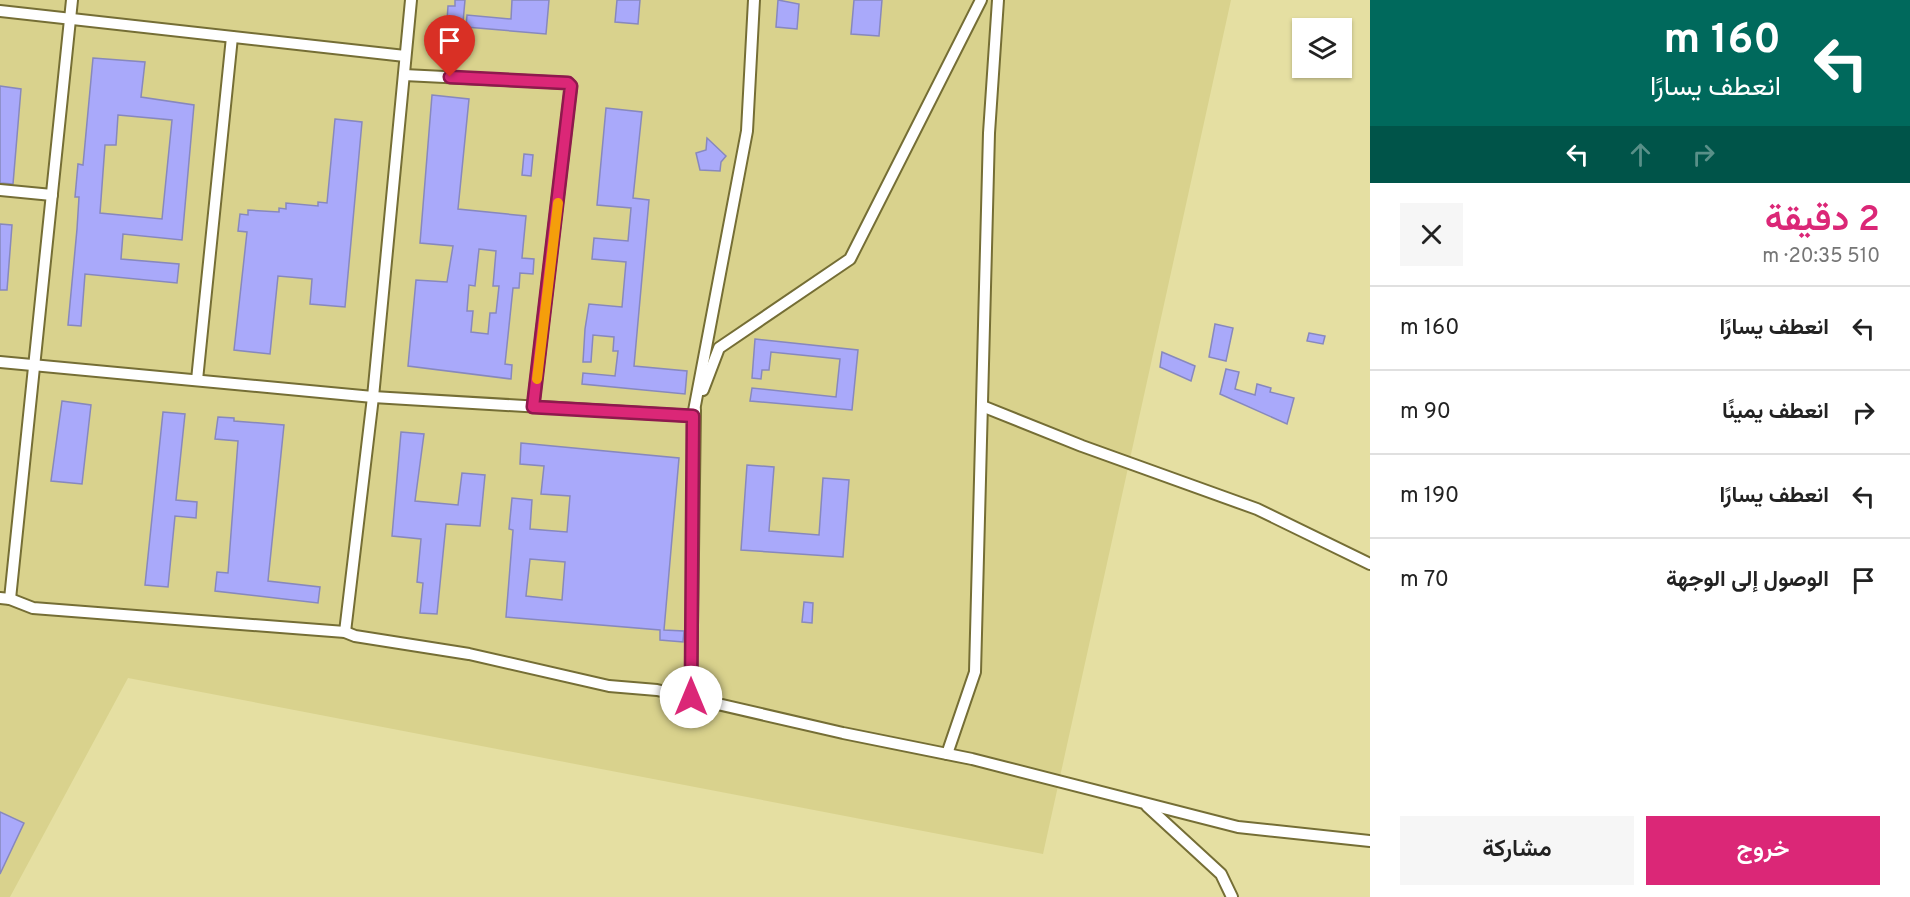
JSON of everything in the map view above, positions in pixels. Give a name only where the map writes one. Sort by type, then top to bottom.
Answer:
[{"type":"street","points":[[72,0],[34,365],[5,599],[33,608],[345,632],[469,654],[609,686],[657,690],[691,697],[947,754],[1238,827],[1370,841]]},
{"type":"street","points":[[345,632],[373,396],[411,0]]},
{"type":"street","points":[[691,697],[693,416],[747,131],[754,0]]},
{"type":"street","points":[[693,416],[719,348],[850,259],[981,0]]},
{"type":"street","points":[[947,754],[975,672],[989,134],[998,0]]},
{"type":"street","points":[[0,11],[405,56]]},
{"type":"street","points":[[197,380],[232,37]]},
{"type":"street","points":[[404,75],[542,80],[568,83],[571,86],[533,407]]},
{"type":"street","points":[[0,190],[52,195]]},
{"type":"street","points":[[0,362],[373,396],[693,416]]},
{"type":"street","points":[[982,406],[1082,446],[1257,509],[1370,564]]},
{"type":"street","points":[[1145,803],[1221,874],[1232,897]]},
{"type":"shaded area","points":[[0,0],[1231,0],[1043,854],[128,678],[10,897],[0,897]]},
{"type":"building","points":[[455,0],[465,0],[463,22],[447,21],[448,6],[455,6]]},
{"type":"building","points":[[512,0],[549,0],[546,34],[466,27],[467,15],[511,19]]},
{"type":"building","points":[[617,0],[640,0],[638,24],[615,22]]},
{"type":"building","points":[[778,0],[799,4],[797,29],[776,27]]},
{"type":"building","points":[[854,0],[882,0],[879,36],[851,34]]},
{"type":"building","points":[[93,58],[145,62],[141,97],[194,105],[182,240],[123,234],[121,259],[179,264],[177,283],[85,274],[81,326],[68,325],[79,197],[75,197],[78,164],[83,165]],"holes":[[[118,115],[172,120],[162,219],[100,213],[105,145],[116,145]]]},
{"type":"building","points":[[0,86],[21,89],[13,184],[0,183]]},
{"type":"building","points":[[432,95],[469,99],[458,209],[526,216],[522,258],[534,259],[533,274],[520,273],[519,288],[513,288],[505,364],[512,365],[511,379],[408,366],[416,280],[447,282],[453,246],[420,243]],"holes":[[[479,249],[496,251],[493,286],[499,286],[496,313],[490,313],[488,334],[471,332],[473,311],[467,311],[469,285],[475,286]]]},
{"type":"building","points":[[606,108],[642,112],[633,198],[649,200],[634,366],[687,371],[685,394],[582,384],[583,373],[615,376],[618,351],[613,351],[614,337],[593,335],[591,362],[583,362],[585,329],[589,304],[622,307],[626,262],[592,259],[594,238],[628,241],[631,208],[597,205]]},
{"type":"building","points":[[335,119],[362,122],[345,307],[310,304],[312,279],[278,276],[270,354],[234,350],[247,232],[238,231],[240,214],[248,215],[248,210],[279,212],[279,208],[286,209],[286,203],[318,206],[318,202],[327,203]]},
{"type":"building","points":[[707,138],[726,156],[721,162],[720,171],[700,170],[696,153],[706,150]]},
{"type":"building","points":[[524,154],[533,155],[531,176],[522,175]]},
{"type":"building","points":[[0,224],[12,225],[7,290],[0,290]]},
{"type":"building","points":[[1215,324],[1233,328],[1226,361],[1209,357]]},
{"type":"building","points":[[1309,333],[1325,336],[1323,344],[1307,341]]},
{"type":"building","points":[[755,339],[858,350],[852,410],[750,401],[752,388],[836,397],[840,359],[771,352],[769,370],[762,370],[761,379],[752,378]]},
{"type":"building","points":[[1162,352],[1195,366],[1191,381],[1160,367]]},
{"type":"building","points":[[1226,369],[1239,372],[1235,389],[1255,395],[1257,384],[1271,388],[1270,392],[1294,398],[1287,424],[1220,394]]},
{"type":"building","points":[[62,401],[91,405],[82,484],[51,481]]},
{"type":"building","points":[[163,412],[185,414],[176,500],[197,502],[196,518],[175,516],[168,587],[145,585]]},
{"type":"building","points":[[218,417],[234,418],[234,421],[284,425],[268,581],[320,587],[318,603],[215,591],[217,572],[228,573],[238,441],[215,439]]},
{"type":"building","points":[[401,432],[424,434],[415,501],[458,505],[462,473],[485,475],[480,526],[446,524],[437,614],[420,613],[423,583],[417,582],[421,539],[392,536]]},
{"type":"building","points":[[521,443],[679,458],[664,630],[684,631],[683,642],[660,640],[660,630],[506,617],[513,530],[509,529],[512,498],[532,500],[530,529],[567,532],[570,496],[541,494],[544,466],[520,464]],"holes":[[[530,559],[565,562],[562,600],[526,596]]]},
{"type":"building","points":[[747,465],[774,467],[769,531],[819,535],[823,478],[849,480],[843,557],[741,550]]},
{"type":"building","points":[[804,602],[813,603],[812,623],[802,622]]},
{"type":"building","points":[[0,812],[24,823],[0,874]]},
{"type":"slow traffic","points":[[537,379],[558,203]]},
{"type":"route","points":[[450,77],[542,80],[568,83],[571,86],[533,407],[693,416],[691,697]]}]
